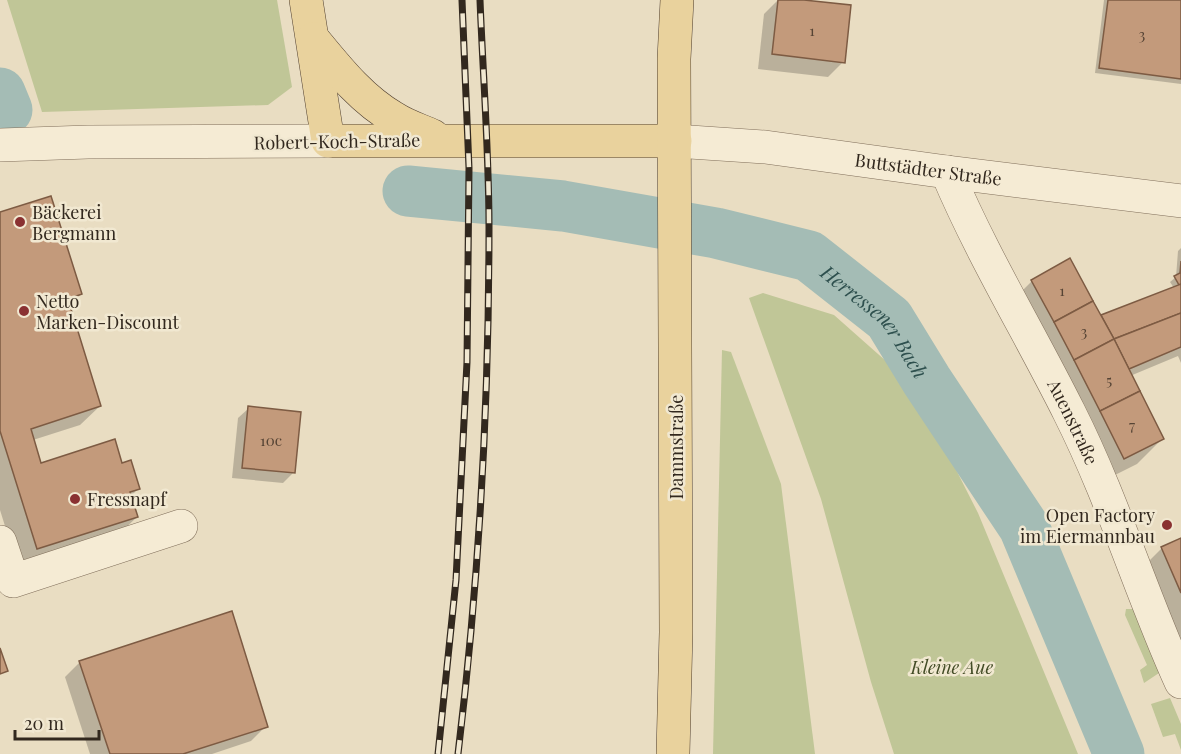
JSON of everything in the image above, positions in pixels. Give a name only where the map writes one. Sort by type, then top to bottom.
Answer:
[{"type":"main road","points":[[306,0],[328,141]]},
{"type":"main road","name":"Dammstraße","points":[[673,754],[676,632],[674,59],[677,0]]},
{"type":"main road","points":[[313,39],[337,69],[368,100],[395,119],[443,141]]},
{"type":"main road","name":"Robert-Koch-Straße","points":[[328,141],[675,141]]},
{"type":"street","name":"Robert-Koch-Straße","points":[[0,145],[328,141]]},
{"type":"street","name":"Buttstädter Straße","points":[[675,141],[765,147],[1181,201]]},
{"type":"street","name":"Auenstraße","points":[[947,172],[966,216],[1070,414],[1181,682]]},
{"type":"street","points":[[0,542],[13,580],[182,526]]},
{"type":"green space","points":[[7,0],[277,0],[292,87],[268,105],[42,112]]},
{"type":"green space","name":"Kleine Aue","points":[[763,293],[834,315],[913,385],[978,513],[1078,754],[894,754],[871,682],[821,499],[749,298]]},
{"type":"green space","points":[[722,350],[731,352],[781,484],[815,754],[713,754]]},
{"type":"green space","points":[[1126,609],[1134,609],[1159,673],[1144,683],[1140,670],[1147,665],[1125,615]]},
{"type":"green space","points":[[1170,698],[1181,724],[1181,750],[1175,734],[1163,737],[1151,704]]},
{"type":"building","points":[[778,0],[851,5],[845,63],[772,54]]},
{"type":"building","points":[[1108,0],[1181,0],[1181,79],[1099,68]]},
{"type":"building","points":[[51,196],[82,294],[68,299],[101,406],[31,429],[41,463],[115,439],[122,463],[131,460],[140,489],[130,492],[138,517],[37,549],[0,431],[0,212]]},
{"type":"building","points":[[1070,258],[1093,301],[1054,322],[1031,280]]},
{"type":"building","points":[[1181,261],[1181,284],[1179,285],[1174,276],[1180,273]]},
{"type":"building","points":[[1181,284],[1181,313],[1114,339],[1101,315]]},
{"type":"building","points":[[1093,301],[1114,339],[1074,360],[1054,322]]},
{"type":"building","points":[[1181,313],[1181,347],[1129,369],[1114,339]]},
{"type":"building","points":[[1114,339],[1140,391],[1100,411],[1074,360]]},
{"type":"building","points":[[1140,391],[1164,439],[1124,459],[1100,411]]},
{"type":"building","points":[[248,406],[301,412],[295,473],[242,468]]},
{"type":"building","points":[[1181,538],[1181,593],[1161,547]]},
{"type":"building","points":[[232,611],[268,727],[183,754],[110,754],[79,661]]},
{"type":"building","points":[[0,648],[8,671],[0,674]]},
{"type":"waterway","name":"Herressener Bach","points":[[0,93],[7,110]]},
{"type":"waterway","name":"Herressener Bach","points":[[408,191],[563,206],[716,233],[809,256],[889,319],[927,381],[1024,527],[1119,754]]},
{"type":"railway","points":[[438,754],[456,580],[467,362],[469,168],[462,0]]},
{"type":"railway","points":[[458,754],[477,557],[485,425],[489,293],[489,199],[480,0]]},
{"type":"place","name":"Bäckerei Bergmann","points":[[20,222]]},
{"type":"place","name":"Netto Marken-Discount","points":[[24,311]]},
{"type":"place","name":"Fressnapf","points":[[75,499]]},
{"type":"place","name":"Open Factory im Eiermannbau","points":[[1167,525]]}]
